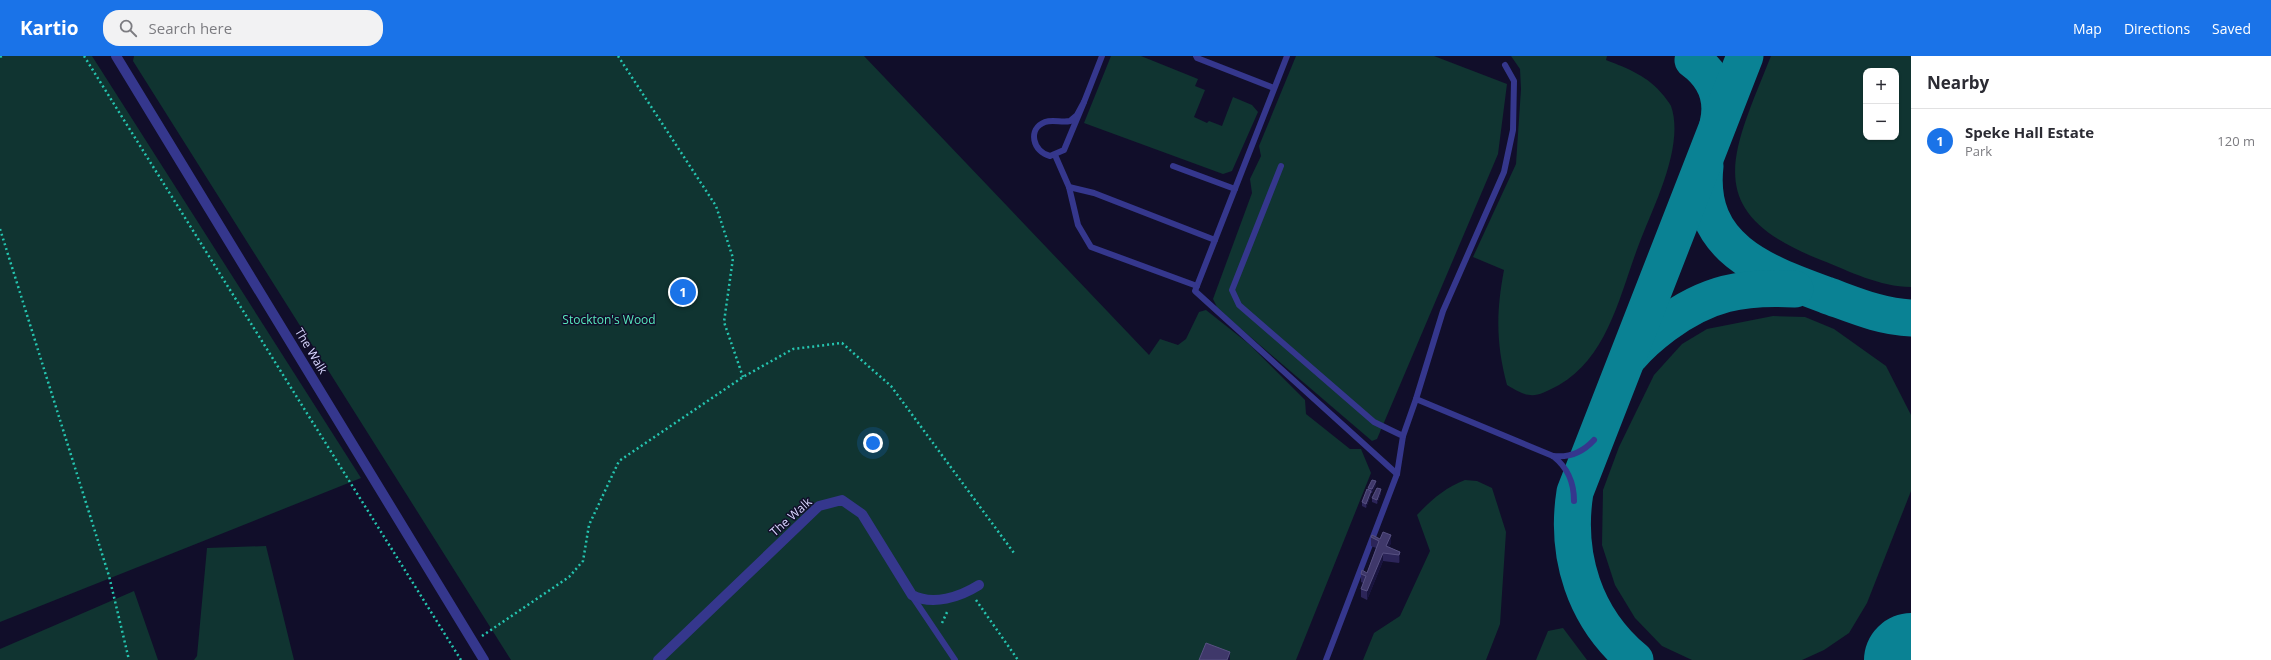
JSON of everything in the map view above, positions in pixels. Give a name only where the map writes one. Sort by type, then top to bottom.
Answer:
[{"type":"street","name":"The Walk","points":[[116,56],[484,660]]},
{"type":"street","name":"The Walk","points":[[658,660],[819,506],[842,500],[862,514],[912,595]]},
{"type":"street","points":[[912,595],[921,600],[934,601],[970,591],[979,585]]},
{"type":"lane","points":[[1084,102],[1077,115],[1070,121],[1049,121],[1038,126],[1035,131],[1034,143],[1036,148],[1044,155],[1055,155],[1071,144],[1084,102],[1102,56]]},
{"type":"lane","points":[[1196,56],[1196,58],[1274,88]]},
{"type":"lane","points":[[1287,56],[1195,291],[1397,474]]},
{"type":"lane","points":[[1326,660],[1397,474],[1403,436],[1416,399],[1442,311],[1504,172],[1513,130],[1514,81],[1505,65]]},
{"type":"lane","points":[[1055,155],[1069,187],[1078,225],[1091,247],[1197,286]]},
{"type":"lane","points":[[1172,166],[1235,189]]},
{"type":"lane","points":[[1281,166],[1232,290],[1239,305],[1374,422],[1403,436]]},
{"type":"lane","points":[[1069,187],[1094,193],[1215,240]]},
{"type":"lane","points":[[1416,399],[1553,456],[1568,457],[1574,455],[1594,440]]},
{"type":"lane","points":[[1553,456],[1564,466],[1572,479],[1574,501]]},
{"type":"lane","points":[[912,595],[955,660]]},
{"type":"path","points":[[84,56],[461,660]]},
{"type":"path","points":[[618,56],[716,206],[734,258],[724,322],[744,377]]},
{"type":"path","points":[[0,229],[109,576],[129,660]]},
{"type":"path","points":[[472,642],[569,577],[583,560],[589,525],[619,461],[744,377],[793,349],[842,343],[892,386],[1014,553]]},
{"type":"path","points":[[970,591],[1018,660]]},
{"type":"green space","points":[[0,56],[92,56],[361,478],[0,622]]},
{"type":"green space","name":"Stockton's Wood","points":[[134,56],[864,56],[1149,355],[1160,339],[1178,345],[1186,339],[1199,312],[1206,310],[1249,344],[1305,400],[1306,414],[1350,449],[1361,449],[1371,473],[1296,660],[511,660],[133,61]]},
{"type":"green space","points":[[1111,56],[1141,56],[1198,79],[1195,86],[1205,90],[1194,117],[1207,123],[1209,121],[1222,126],[1233,97],[1252,105],[1258,112],[1232,171],[1223,174],[1084,123]]},
{"type":"green space","points":[[1296,56],[1434,56],[1507,84],[1498,154],[1377,439],[1372,441],[1233,322],[1217,307],[1213,299],[1252,193],[1250,179],[1261,156],[1259,146]]},
{"type":"green space","points":[[1511,56],[1607,56],[1606,60],[1638,74],[1658,89],[1671,106],[1674,122],[1674,139],[1666,176],[1639,244],[1618,303],[1601,341],[1590,358],[1576,373],[1559,385],[1533,395],[1521,393],[1507,385],[1503,370],[1498,328],[1501,285],[1504,270],[1473,257],[1516,164],[1521,89],[1520,69]]},
{"type":"green space","points":[[1771,56],[1911,56],[1911,287],[1876,281],[1821,260],[1782,241],[1756,222],[1741,200],[1735,177],[1737,151],[1745,122]]},
{"type":"green space","points":[[1773,316],[1805,317],[1834,329],[1886,366],[1911,415],[1911,491],[1867,603],[1849,633],[1824,650],[1802,660],[1692,660],[1662,646],[1635,618],[1615,585],[1602,545],[1603,490],[1619,447],[1654,375],[1682,344],[1707,329]]},
{"type":"green space","points":[[1465,480],[1477,481],[1492,488],[1506,532],[1500,624],[1486,660],[1363,660],[1374,633],[1400,616],[1430,551],[1417,515],[1439,494]]},
{"type":"green space","points":[[266,546],[294,660],[194,660],[197,656],[207,548]]},
{"type":"green space","points":[[134,591],[158,660],[0,660],[0,649]]},
{"type":"green space","points":[[1563,628],[1587,660],[1536,660],[1548,631]]},
{"type":"building","points":[[1372,480],[1376,481],[1372,489],[1368,488]]},
{"type":"building","points":[[1377,488],[1381,489],[1377,500],[1372,498]]},
{"type":"building","points":[[1367,489],[1371,491],[1366,504],[1362,502]]},
{"type":"building","points":[[1383,532],[1391,535],[1386,546],[1400,552],[1399,555],[1383,553],[1367,591],[1361,589],[1366,576],[1361,574],[1362,570],[1367,573],[1379,541],[1371,537],[1372,535],[1380,539]]},
{"type":"building","points":[[1206,643],[1230,652],[1227,660],[1199,660]]},
{"type":"taxiway","points":[[1635,660],[1617,643],[1603,625],[1591,605],[1582,584],[1576,562],[1573,539],[1575,492],[1745,56]]},
{"type":"taxiway","points":[[1693,60],[1707,73],[1716,89],[1720,106],[1718,124]]},
{"type":"taxiway","points":[[1705,166],[1705,194],[1711,218],[1723,237],[1738,253],[1779,277],[1847,303],[1889,315],[1911,318]]},
{"type":"taxiway","points":[[1630,356],[1646,339],[1664,325],[1695,305],[1726,294],[1742,291],[1776,288],[1795,289]]},
{"type":"taxiway","points":[[1899,660],[1911,648]]},
{"type":"place","name":"Speke Hall Estate","points":[[683,292]]}]
